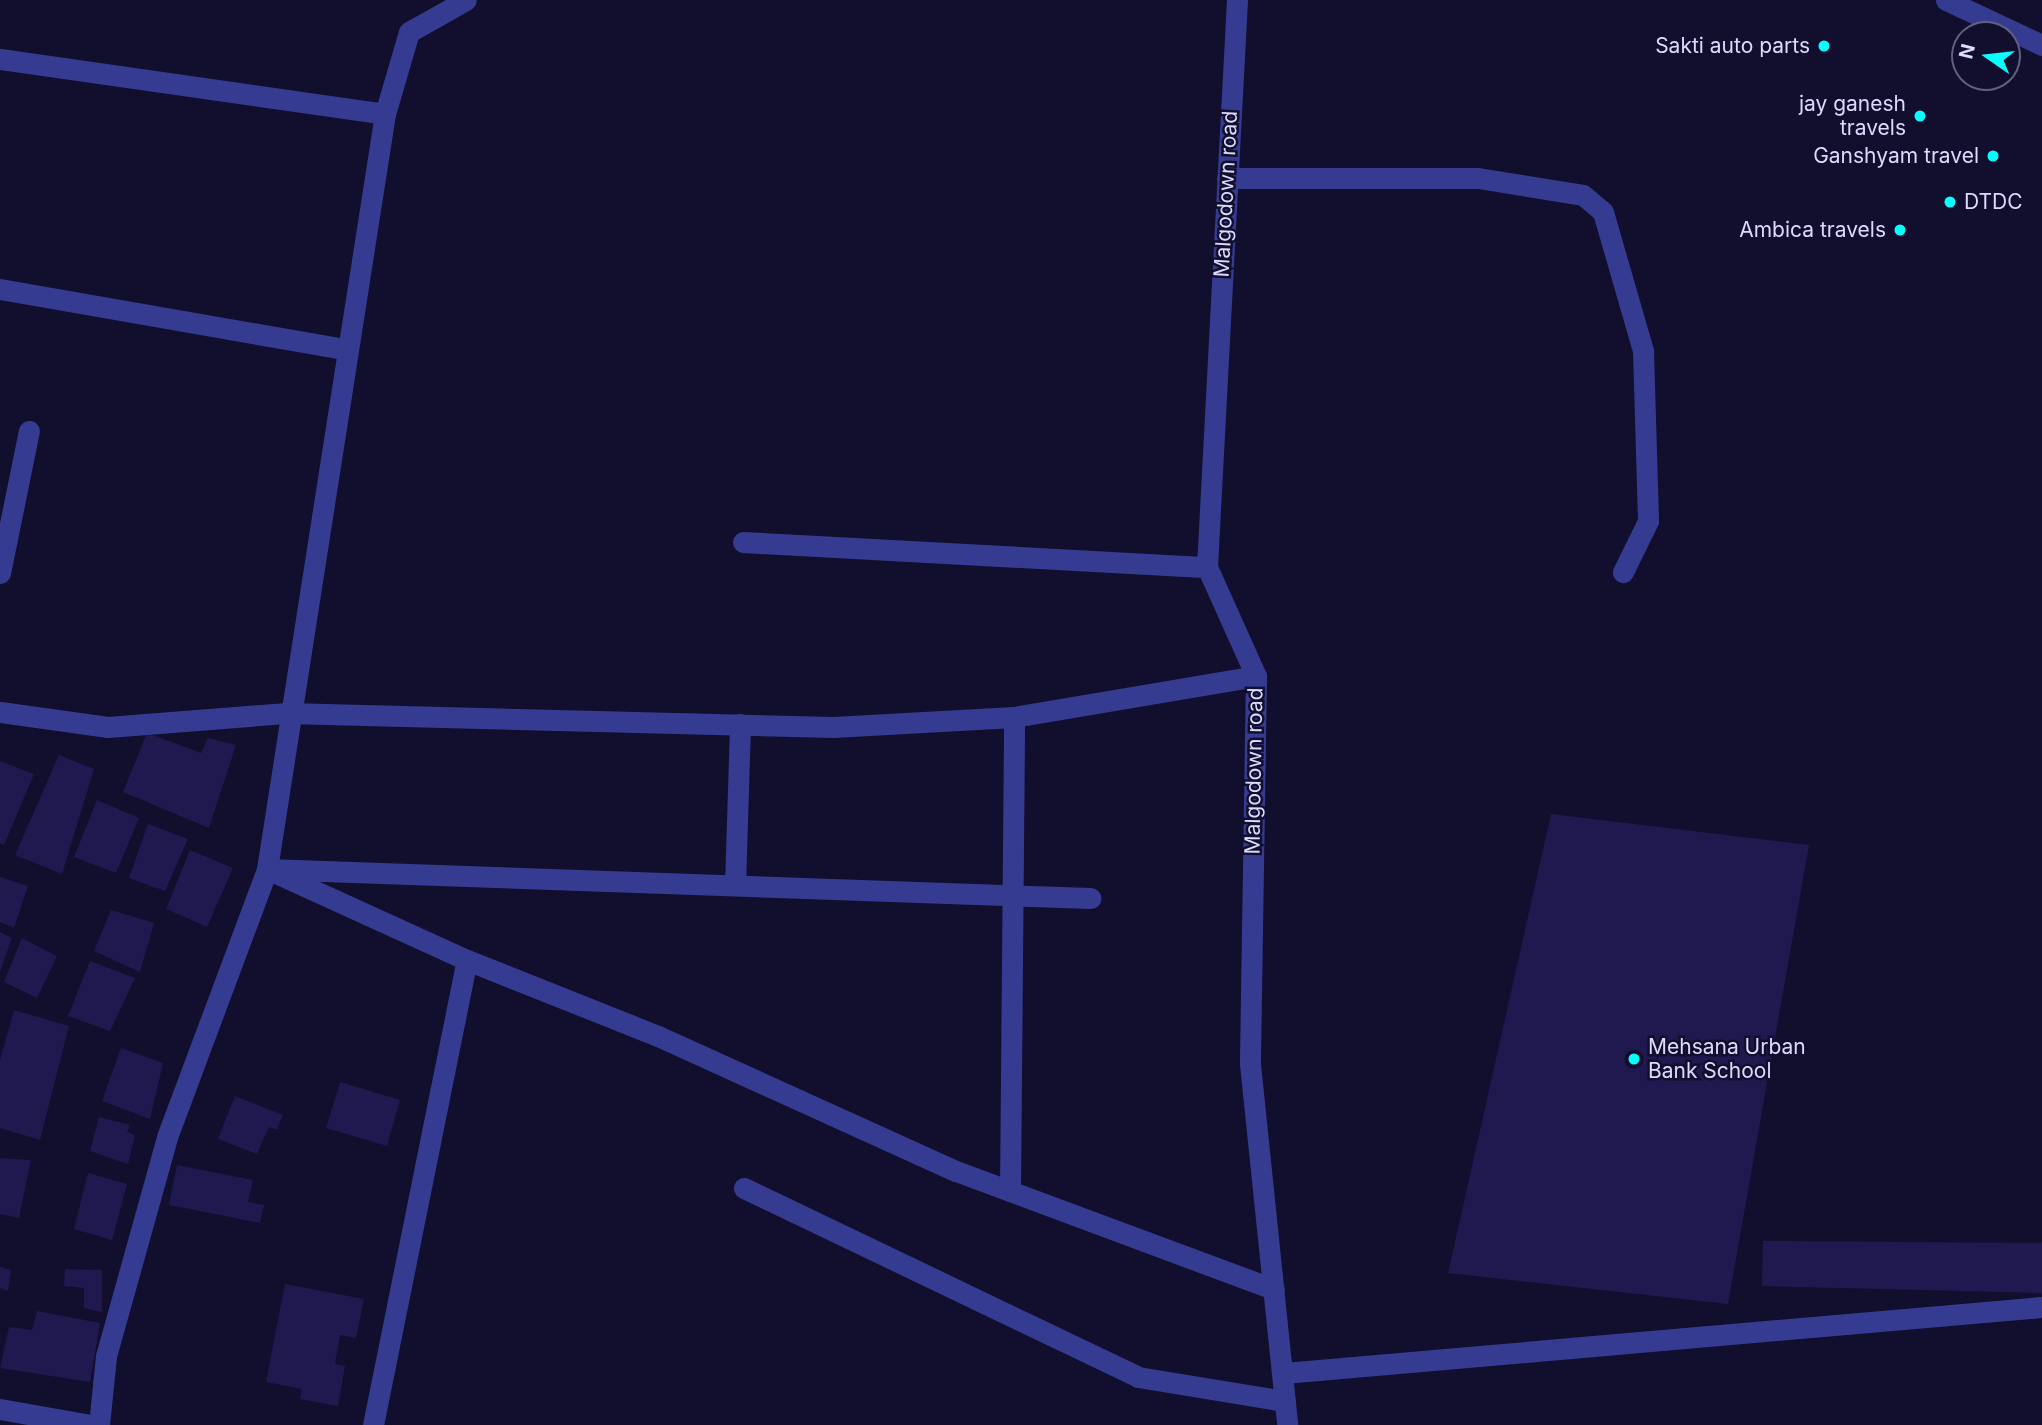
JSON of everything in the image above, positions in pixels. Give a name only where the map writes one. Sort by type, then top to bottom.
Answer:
[{"type":"street","points":[[99,1425],[106,1356],[167,1137],[267,869],[287,713],[385,114],[409,32],[466,0]]},
{"type":"street","name":"Malgodown road","points":[[1237,0],[1207,567],[1256,676],[1250,1064],[1284,1373],[1287,1425]]},
{"type":"street","points":[[1945,0],[2042,45]]},
{"type":"street","points":[[0,59],[385,114]]},
{"type":"street","points":[[1227,178],[1478,178],[1583,194],[1603,212],[1643,351],[1648,521],[1623,572]]},
{"type":"street","points":[[0,289],[345,349]]},
{"type":"street","points":[[0,573],[29,431]]},
{"type":"street","points":[[743,542],[1207,567]]},
{"type":"street","points":[[0,712],[108,727],[287,713],[833,727],[1014,717],[1256,676]]},
{"type":"street","points":[[1010,1191],[1014,717]]},
{"type":"street","points":[[735,885],[740,724]]},
{"type":"street","points":[[267,869],[1090,898]]},
{"type":"street","points":[[267,869],[467,960],[1010,1191],[1275,1289]]},
{"type":"street","points":[[373,1425],[467,960]]},
{"type":"street","points":[[744,1188],[1138,1377],[1285,1401]]},
{"type":"street","points":[[1284,1373],[2042,1307]]},
{"type":"street","points":[[0,1409],[90,1425]]},
{"type":"building","points":[[147,733],[201,753],[208,738],[236,745],[209,828],[123,792]]},
{"type":"building","points":[[59,755],[94,769],[62,874],[15,855]]},
{"type":"building","points":[[0,761],[34,774],[4,845],[0,843]]},
{"type":"building","points":[[97,800],[139,818],[116,873],[74,857]]},
{"type":"building","name":"Mehsana Urban Bank School","points":[[1551,814],[1809,845],[1728,1304],[1448,1273]]},
{"type":"building","points":[[148,824],[188,839],[165,891],[129,878]]},
{"type":"building","points":[[190,850],[233,868],[207,927],[166,909]]},
{"type":"building","points":[[0,877],[28,886],[14,928],[0,922]]},
{"type":"building","points":[[111,910],[154,923],[140,972],[94,951]]},
{"type":"building","points":[[0,932],[12,938],[0,971]]},
{"type":"building","points":[[22,938],[57,956],[37,998],[4,982]]},
{"type":"building","points":[[90,961],[135,978],[110,1031],[68,1016]]},
{"type":"building","points":[[14,1010],[69,1026],[40,1140],[0,1128],[0,1060]]},
{"type":"building","points":[[121,1048],[163,1063],[150,1119],[102,1101]]},
{"type":"building","points":[[340,1082],[400,1100],[387,1146],[326,1128]]},
{"type":"building","points":[[235,1096],[283,1115],[277,1130],[269,1127],[257,1154],[218,1139]]},
{"type":"building","points":[[99,1117],[130,1125],[127,1132],[135,1135],[128,1164],[90,1151]]},
{"type":"building","points":[[0,1158],[31,1160],[19,1218],[0,1214]]},
{"type":"building","points":[[177,1165],[253,1180],[248,1202],[264,1205],[260,1223],[169,1205]]},
{"type":"building","points":[[88,1173],[127,1184],[112,1240],[74,1229]]},
{"type":"building","points":[[1763,1241],[2042,1243],[2042,1293],[1762,1286]]},
{"type":"building","points":[[0,1267],[11,1270],[8,1291],[0,1288]]},
{"type":"building","points":[[65,1269],[102,1270],[102,1312],[84,1308],[84,1288],[64,1286]]},
{"type":"building","points":[[285,1284],[364,1299],[356,1338],[340,1335],[335,1364],[345,1366],[338,1406],[300,1399],[302,1389],[266,1382]]},
{"type":"building","points":[[37,1311],[100,1323],[90,1382],[0,1368],[9,1327],[32,1330]]},
{"type":"place","name":"Sakti auto parts","points":[[1824,46]]},
{"type":"place","name":"jay ganesh travels","points":[[1920,116]]},
{"type":"place","name":"Ganshyam travel","points":[[1993,156]]},
{"type":"place","name":"DTDC","points":[[1950,202]]},
{"type":"place","name":"Ambica travels","points":[[1900,230]]},
{"type":"place","name":"Mehsana Urban Bank School","points":[[1634,1059]]}]
